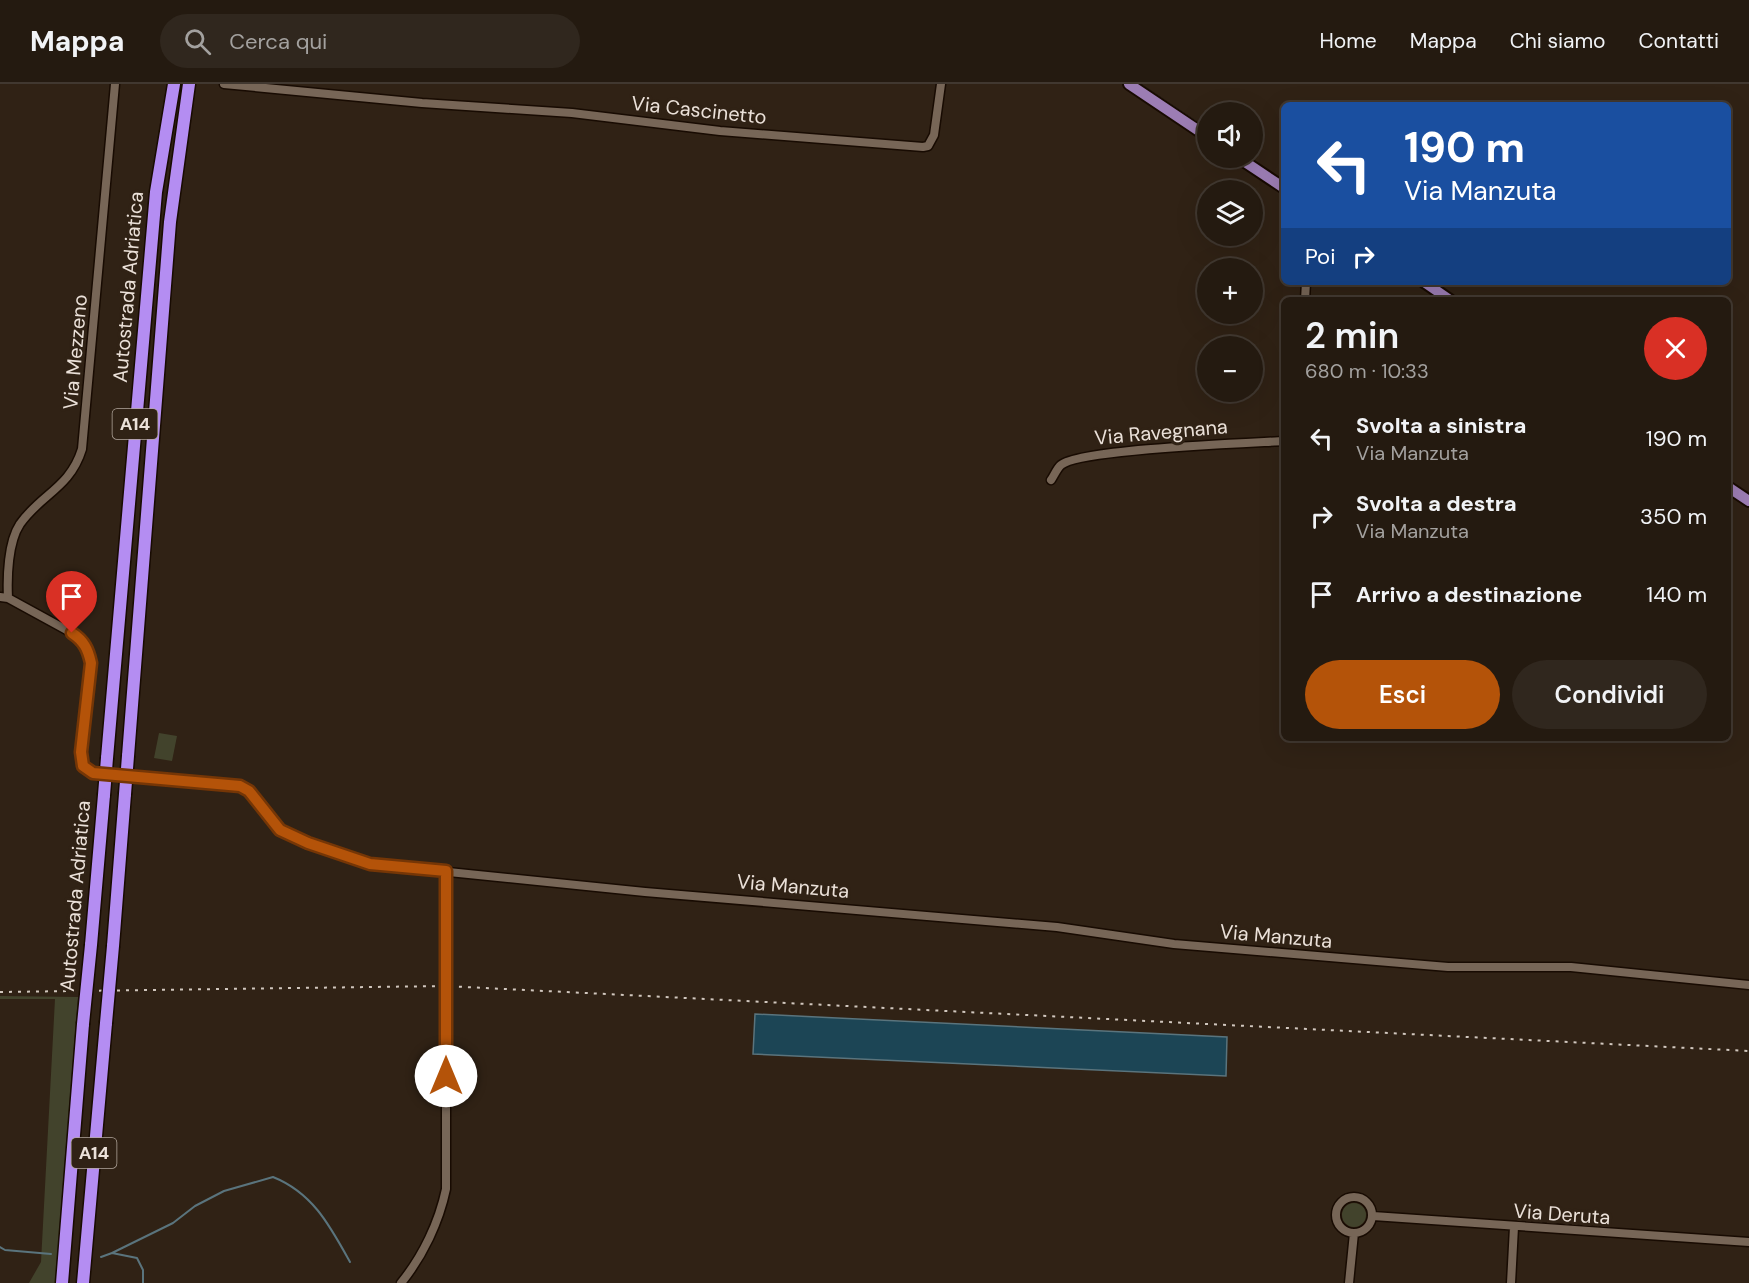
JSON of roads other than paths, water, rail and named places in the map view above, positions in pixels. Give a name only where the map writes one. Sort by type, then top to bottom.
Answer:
[{"type":"highway","name":"Autostrada Adriatica","points":[[63,1283],[83,1024],[155,204],[173,87]]},
{"type":"highway","name":"Autostrada Adriatica","points":[[83,1283],[113,946],[168,242],[188,88]]},
{"type":"main road","points":[[1129,84],[1197,130]]},
{"type":"main road","points":[[1256,168],[1281,183]]},
{"type":"main road","points":[[1428,285],[1446,297]]},
{"type":"main road","points":[[1731,489],[1749,501]]},
{"type":"street","name":"Via Mezzeno","points":[[4,598],[13,543],[20,525],[76,469],[82,449],[115,84]]},
{"type":"street","name":"Via Cascinetto","points":[[224,84],[422,103],[572,112],[720,131],[923,147],[928,146],[934,135],[941,84]]},
{"type":"street","name":"Via Ravegnana","points":[[1052,480],[1062,465],[1078,458],[1173,447],[1281,441]]},
{"type":"street","name":"Via Manzuta","points":[[4,598],[72,633],[81,639],[89,651],[91,663],[81,752],[83,766],[93,773],[240,786],[249,791],[280,830],[308,843],[370,864],[645,892],[1057,927],[1174,944],[1448,967],[1571,967],[1749,985]]},
{"type":"street","points":[[401,1283],[424,1247],[441,1212],[446,1189],[446,871]]},
{"type":"street","points":[[1351,1197],[1362,1198],[1370,1206],[1372,1216],[1364,1230],[1354,1233],[1339,1225],[1336,1213],[1341,1203],[1351,1197]]},
{"type":"street","name":"Via Deruta","points":[[1372,1216],[1749,1242]]},
{"type":"street","points":[[1511,1283],[1514,1227]]},
{"type":"street","points":[[1349,1283],[1354,1233]]},
{"type":"water","points":[[755,1014],[1227,1037],[1226,1076],[753,1054]]},
{"type":"waterway","points":[[1139,84],[1197,123]]},
{"type":"waterway","points":[[112,1253],[173,1223],[195,1206],[224,1191],[273,1177],[310,1201],[350,1262]]},
{"type":"waterway","points":[[0,1247],[5,1250],[51,1254]]},
{"type":"waterway","points":[[101,1257],[112,1253],[137,1258],[143,1270],[143,1283]]},
{"type":"railway","points":[[0,992],[445,986],[1749,1051]]}]
